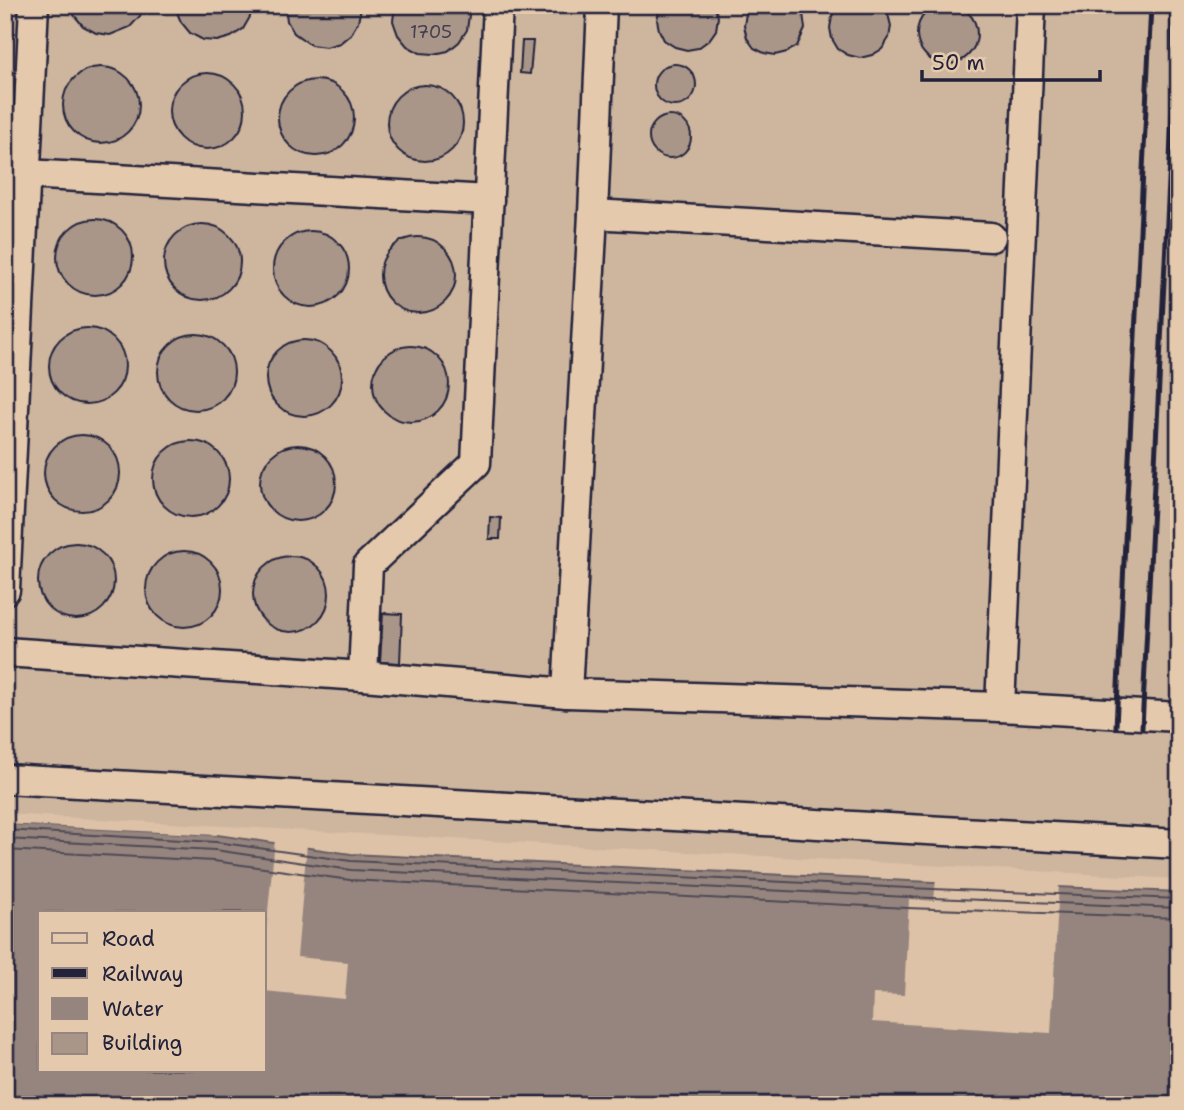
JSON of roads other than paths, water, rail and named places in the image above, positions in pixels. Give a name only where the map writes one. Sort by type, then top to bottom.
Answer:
[{"type":"lane","points":[[5,590],[26,174],[17,98],[34,5]]},
{"type":"lane","points":[[363,676],[368,565],[476,463],[498,5]]},
{"type":"lane","points":[[567,693],[602,5]]},
{"type":"lane","points":[[1000,706],[1031,5]]},
{"type":"lane","points":[[26,174],[489,200]]},
{"type":"lane","points":[[593,214],[990,237]]},
{"type":"lane","points":[[5,652],[363,676],[567,693],[1000,706],[1179,718]]},
{"type":"lane","points":[[5,779],[1179,844]]},
{"type":"water","points":[[5,824],[217,835],[351,854],[1179,892],[1179,1105],[5,1105]]},
{"type":"railway","points":[[1116,727],[1151,5]]},
{"type":"railway","points":[[1142,728],[1174,79],[1172,5]]}]
